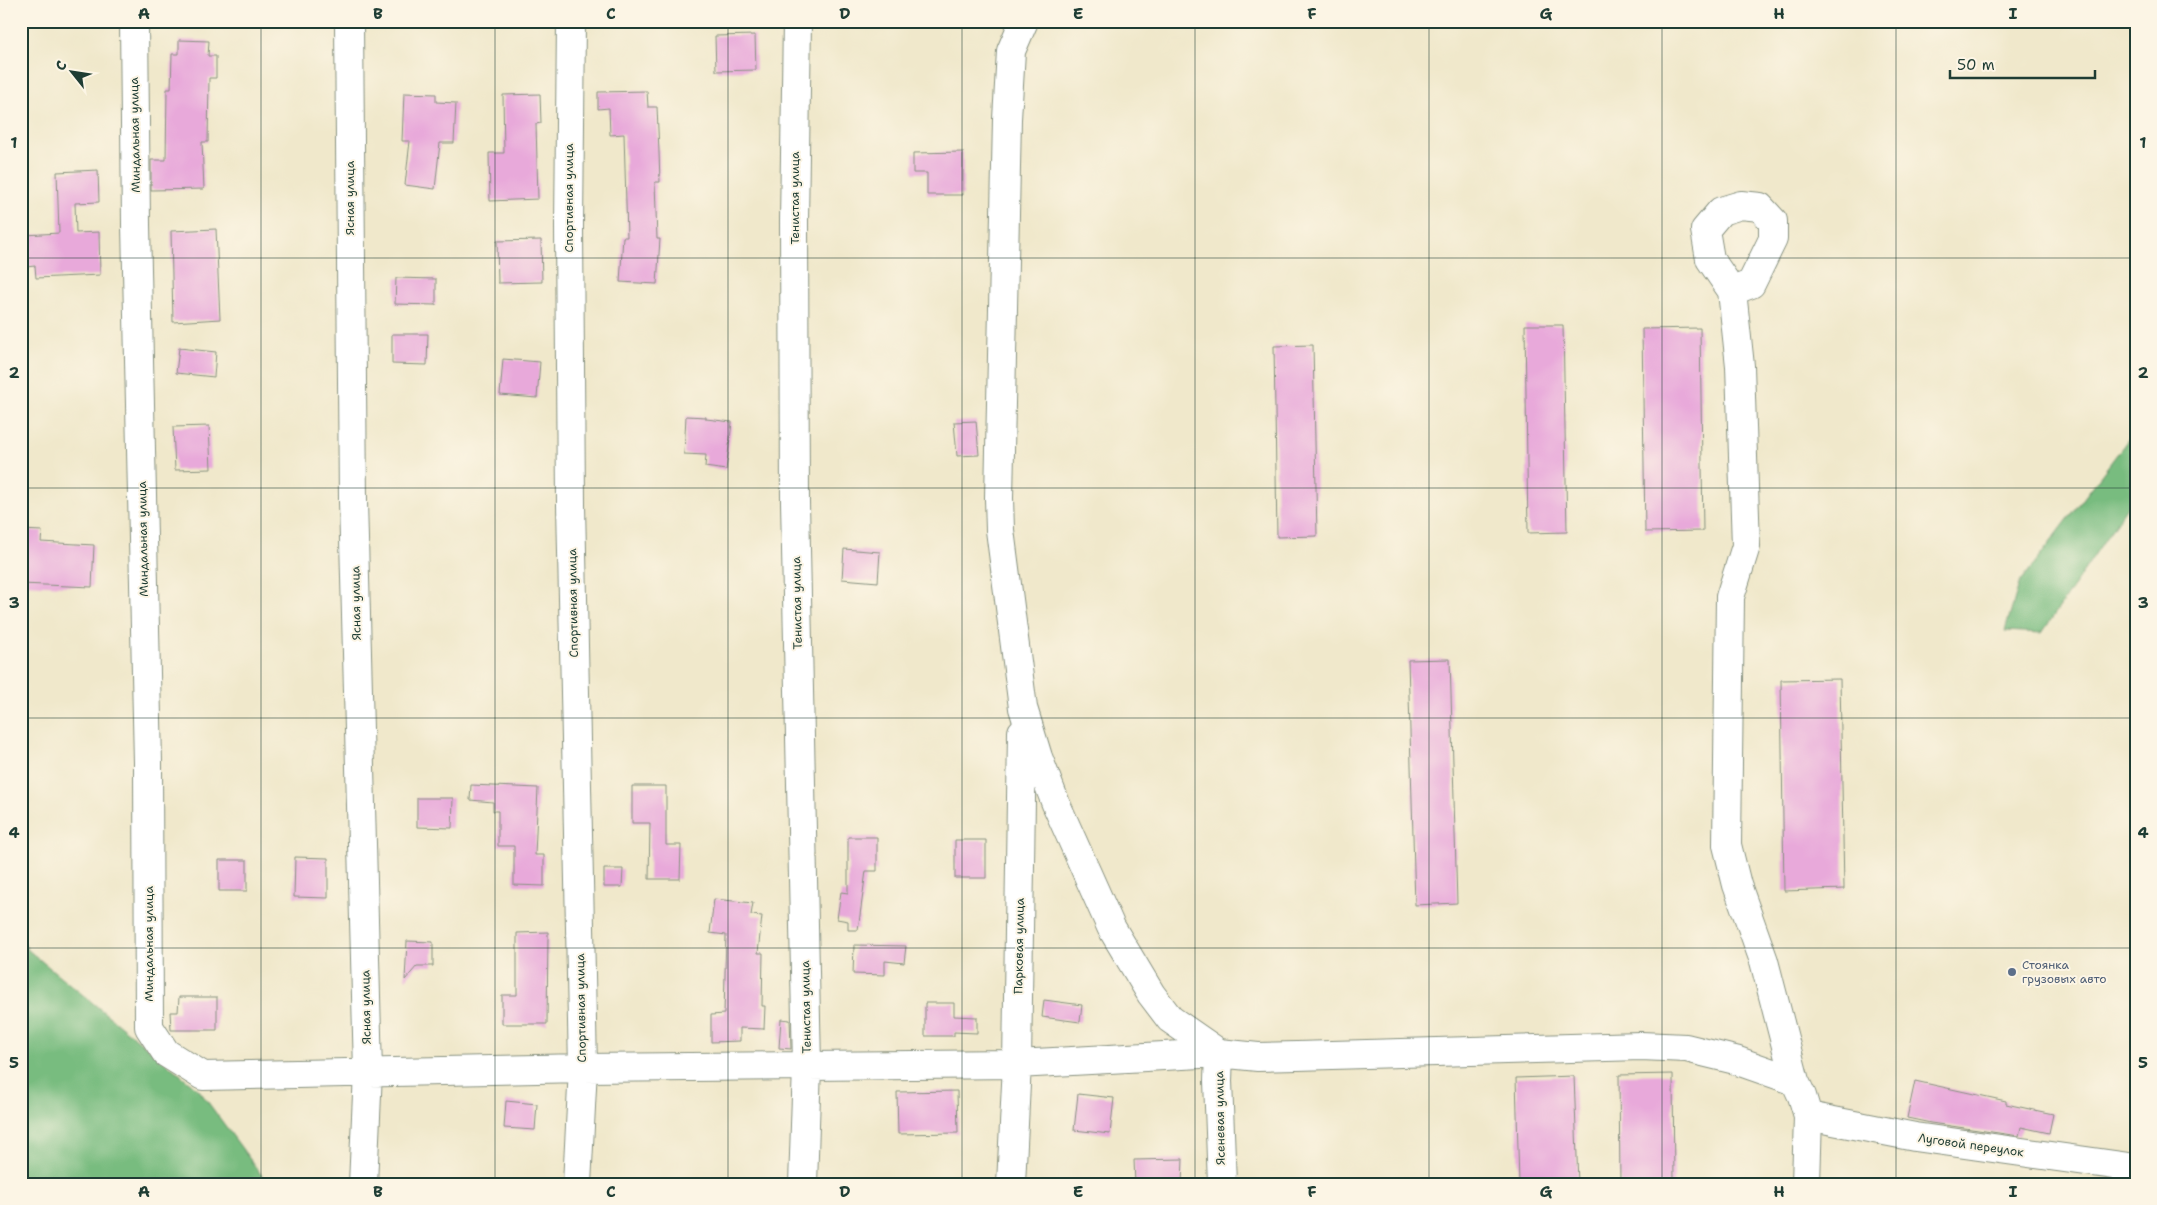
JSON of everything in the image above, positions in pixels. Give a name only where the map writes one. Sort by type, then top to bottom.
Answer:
[{"type":"street","name":"Миндальная улица","points":[[134,21],[136,225],[148,753],[149,1028],[166,1053],[203,1076],[368,1072]]},
{"type":"street","name":"Ясная улица","points":[[349,21],[353,501],[368,1072],[363,1184]]},
{"type":"street","name":"Спортивная улица","points":[[571,21],[569,226],[571,495],[583,1068],[577,1184]]},
{"type":"street","name":"Тенистая улица","points":[[797,21],[794,211],[795,502],[807,1066],[803,1184]]},
{"type":"street","points":[[1011,21],[1007,119],[999,498],[1000,530],[1023,708],[1038,757],[1056,804],[1111,927],[1151,994],[1170,1019],[1219,1053]]},
{"type":"street","points":[[1011,50],[1024,21]]},
{"type":"street","points":[[1732,291],[1740,366],[1746,546],[1730,597],[1727,844],[1737,885],[1764,962],[1795,1081],[1808,1116],[1806,1184]]},
{"type":"street","name":"Парковая улица","points":[[1011,1184],[1017,1064],[1023,708]]},
{"type":"street","points":[[368,1072],[1017,1064],[1219,1053],[1277,1056],[1622,1047],[1686,1048],[1735,1060],[1795,1081]]},
{"type":"street","name":"Ясеневая улица","points":[[1219,1053],[1218,1081],[1222,1184]]},
{"type":"street","name":"Луговой переулок","points":[[1808,1116],[1915,1137],[2136,1168]]},
{"type":"green space","points":[[2136,429],[2136,493],[2042,633],[2005,631],[2019,584]]},
{"type":"green space","points":[[21,939],[28,950],[199,1090],[268,1184],[21,1184]]},
{"type":"building","points":[[755,35],[756,70],[716,71],[715,36]]},
{"type":"building","points":[[179,40],[209,41],[208,56],[216,56],[216,78],[209,78],[208,142],[202,142],[204,189],[151,190],[151,160],[166,160],[167,89],[171,89],[172,54],[179,54]]},
{"type":"building","points":[[647,91],[648,107],[657,107],[660,182],[655,182],[657,239],[660,239],[657,284],[620,282],[623,237],[627,237],[624,134],[610,135],[609,108],[598,109],[598,92]]},
{"type":"building","points":[[404,93],[436,94],[436,102],[456,103],[454,143],[440,143],[435,189],[405,185],[410,141],[402,141]]},
{"type":"building","points":[[540,94],[541,123],[536,124],[538,199],[490,201],[489,153],[504,153],[503,95]]},
{"type":"building","points":[[963,152],[963,195],[927,195],[927,173],[913,173],[913,153]]},
{"type":"building","points":[[98,170],[99,202],[75,203],[76,233],[99,232],[100,275],[36,278],[35,266],[26,267],[25,235],[59,233],[57,172]]},
{"type":"building","points":[[216,229],[220,319],[173,322],[171,231]]},
{"type":"building","points":[[541,240],[542,282],[498,283],[497,241]]},
{"type":"building","points":[[396,278],[436,279],[436,305],[395,304]]},
{"type":"building","points":[[1525,325],[1563,325],[1567,532],[1528,533]]},
{"type":"building","points":[[1700,328],[1703,531],[1645,532],[1642,329]]},
{"type":"building","points":[[392,334],[428,334],[427,365],[392,364]]},
{"type":"building","points":[[1313,345],[1317,536],[1277,537],[1274,346]]},
{"type":"building","points":[[179,348],[216,352],[214,377],[176,373]]},
{"type":"building","points":[[503,359],[540,362],[537,398],[500,395]]},
{"type":"building","points":[[686,416],[706,417],[706,419],[732,422],[726,470],[705,467],[706,455],[684,454]]},
{"type":"building","points":[[976,421],[979,455],[957,456],[954,422]]},
{"type":"building","points":[[209,426],[211,469],[175,470],[173,427]]},
{"type":"building","points":[[21,530],[42,531],[41,542],[94,545],[92,587],[21,584]]},
{"type":"building","points":[[844,549],[880,552],[878,582],[842,579]]},
{"type":"building","points":[[1450,659],[1457,903],[1415,905],[1408,660]]},
{"type":"building","points":[[1840,679],[1844,889],[1784,891],[1781,680]]},
{"type":"building","points":[[471,785],[538,788],[535,855],[544,855],[544,886],[514,885],[514,846],[498,846],[498,811],[493,811],[493,802],[470,800]]},
{"type":"building","points":[[632,786],[666,786],[666,845],[681,845],[680,879],[649,879],[650,823],[632,823]]},
{"type":"building","points":[[417,798],[453,798],[452,828],[417,827]]},
{"type":"building","points":[[848,837],[877,837],[877,871],[866,871],[858,930],[848,930],[848,921],[837,919],[841,892],[848,893]]},
{"type":"building","points":[[955,840],[986,840],[986,878],[955,878]]},
{"type":"building","points":[[295,857],[328,858],[328,898],[294,897]]},
{"type":"building","points":[[219,860],[247,860],[247,891],[219,891]]},
{"type":"building","points":[[604,869],[623,869],[622,887],[604,887]]},
{"type":"building","points":[[714,899],[753,903],[751,915],[762,916],[758,953],[763,953],[762,1006],[765,1006],[764,1029],[740,1028],[740,1041],[711,1042],[711,1015],[724,1014],[726,935],[710,933]]},
{"type":"building","points":[[548,932],[547,1024],[502,1024],[502,995],[517,995],[517,933]]},
{"type":"building","points":[[407,941],[433,942],[433,966],[417,966],[405,980]]},
{"type":"building","points":[[854,945],[906,946],[904,963],[885,961],[885,975],[853,974]]},
{"type":"building","points":[[179,997],[217,997],[217,1030],[171,1030],[170,1012],[178,1012]]},
{"type":"building","points":[[1044,1000],[1082,1005],[1080,1022],[1042,1017]]},
{"type":"building","points":[[925,1003],[954,1003],[954,1016],[977,1017],[977,1033],[954,1032],[954,1036],[925,1036]]},
{"type":"building","points":[[781,1019],[790,1020],[791,1049],[779,1048]]},
{"type":"building","points":[[1673,1074],[1674,1184],[1620,1184],[1619,1075]]},
{"type":"building","points":[[1574,1076],[1578,1184],[1519,1184],[1516,1078]]},
{"type":"building","points":[[1915,1081],[2006,1101],[2006,1104],[2053,1114],[2049,1133],[2021,1127],[2019,1136],[1907,1118]]},
{"type":"building","points":[[957,1091],[958,1133],[898,1134],[897,1092]]},
{"type":"building","points":[[1078,1094],[1114,1098],[1110,1134],[1074,1130]]},
{"type":"building","points":[[506,1101],[537,1104],[535,1130],[504,1128]]},
{"type":"building","points":[[1183,1159],[1182,1184],[1135,1184],[1134,1160]]},
{"type":"place","name":"Стоянка грузовых авто","points":[[2012,972]]}]
